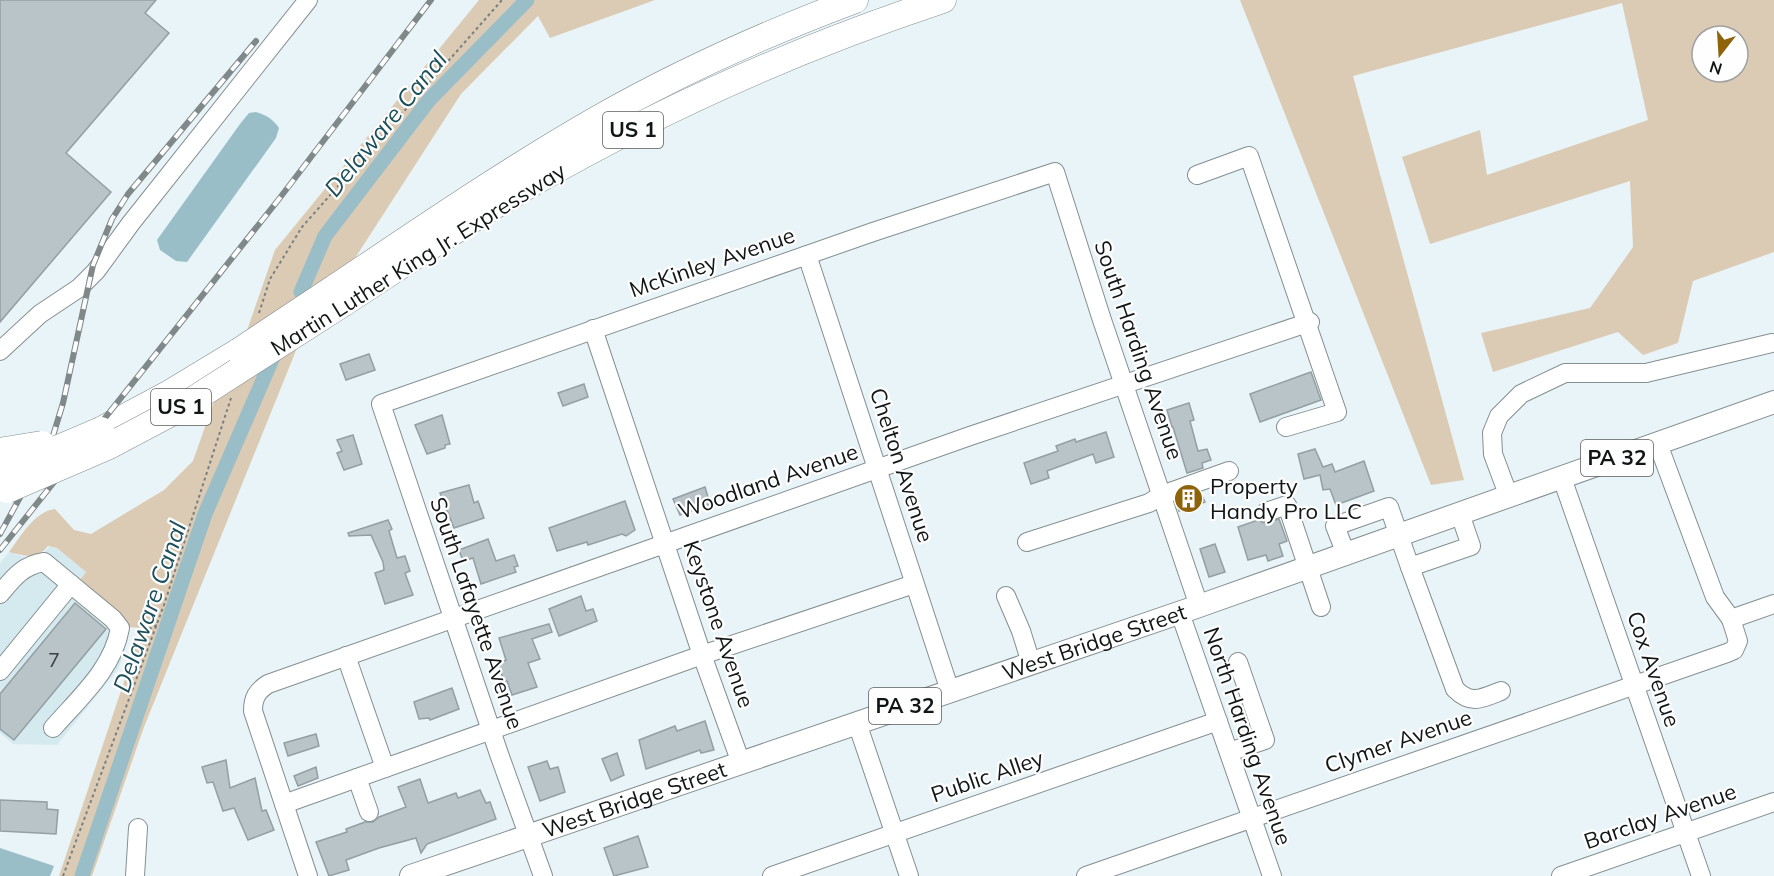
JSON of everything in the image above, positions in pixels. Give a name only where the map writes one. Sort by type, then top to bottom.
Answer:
[{"type":"highway","name":"Martin Luther King Jr. Expressway","points":[[2,482],[109,446],[177,410],[498,179],[601,117],[735,49],[855,0]]},
{"type":"highway","name":"Martin Luther King Jr. Expressway","points":[[2,482],[101,430],[613,140],[703,95],[792,55],[943,0]]},
{"type":"highway","points":[[0,451],[40,445],[101,430]]},
{"type":"main road","name":"West Bridge Street","points":[[419,875],[1399,536],[1774,402]]},
{"type":"street","points":[[0,351],[39,314],[79,288],[96,271],[131,223],[308,0]]},
{"type":"street","points":[[1197,175],[1249,156],[1308,323],[1337,412],[1286,427]]},
{"type":"street","name":"McKinley Avenue","points":[[381,404],[593,328],[1054,172],[1056,178]]},
{"type":"street","name":"South Harding Avenue","points":[[1056,178],[1162,495],[1189,609]]},
{"type":"street","name":"Chelton Avenue","points":[[807,255],[950,691]]},
{"type":"street","name":"Woodland Avenue","points":[[284,804],[252,711],[260,689],[268,684],[878,468],[1308,323]]},
{"type":"street","name":"Keystone Avenue","points":[[593,328],[702,655],[741,764]]},
{"type":"street","points":[[1509,497],[1493,454],[1492,433],[1499,416],[1521,394],[1564,373],[1646,373],[1772,343]]},
{"type":"street","name":"South Lafayette Avenue","points":[[381,404],[543,876]]},
{"type":"street","points":[[1658,444],[1715,597],[1731,620],[1774,604]]},
{"type":"street","points":[[1027,542],[1149,503],[1162,495],[1229,471]]},
{"type":"street","name":"Cox Avenue","points":[[1562,478],[1701,876]]},
{"type":"street","points":[[1266,512],[1287,505],[1321,607]]},
{"type":"street","points":[[1346,554],[1335,525],[1389,507],[1455,689],[1463,697],[1472,700],[1501,691]]},
{"type":"street","points":[[1410,567],[1471,546],[1460,514]]},
{"type":"street","points":[[0,594],[16,574],[32,564],[44,562],[113,619],[120,628],[117,644],[102,673],[53,728]]},
{"type":"street","points":[[0,670],[71,584]]},
{"type":"street","points":[[308,876],[284,804],[702,655],[914,584]]},
{"type":"street","points":[[1006,596],[1021,631],[1031,663]]},
{"type":"street","name":"North Harding Avenue","points":[[1189,609],[1218,721],[1272,876]]},
{"type":"street","name":"Clymer Avenue","points":[[1086,876],[1727,653],[1734,650],[1738,641],[1731,620]]},
{"type":"street","points":[[346,656],[385,768]]},
{"type":"street","points":[[1229,752],[1265,740],[1238,662]]},
{"type":"street","name":"Public Alley","points":[[772,876],[1218,721]]},
{"type":"street","points":[[856,723],[909,876]]},
{"type":"street","points":[[357,778],[369,812]]},
{"type":"street","name":"Barclay Avenue","points":[[1561,876],[1774,802]]},
{"type":"street","points":[[135,876],[138,828]]},
{"type":"path","points":[[63,876],[157,625],[138,631],[120,628]]},
{"type":"shaded area","points":[[479,0],[655,0],[550,38],[538,16],[461,94],[297,348],[144,727],[92,876],[59,876],[142,628],[127,627],[80,580],[86,572],[57,548],[48,546],[30,556],[9,552],[23,532],[41,514],[55,509],[74,530],[91,534],[164,490],[193,461],[214,401],[224,396],[275,250]]},
{"type":"shaded area","points":[[1240,0],[1774,0],[1774,252],[1693,281],[1678,343],[1643,355],[1618,332],[1493,372],[1481,333],[1590,308],[1633,247],[1630,181],[1430,244],[1402,157],[1480,130],[1487,175],[1648,120],[1622,3],[1353,76],[1464,480],[1431,485]]},
{"type":"shaded area","points":[[49,547],[57,548],[86,572],[80,581],[126,638],[125,652],[118,669],[57,745],[13,744],[0,733],[0,563],[9,552],[24,557],[35,557],[42,555]]},
{"type":"water","points":[[249,113],[263,114],[277,125],[279,128],[276,138],[187,262],[176,261],[160,250],[157,240],[240,124]]},
{"type":"water","points":[[0,848],[54,866],[50,876],[0,876]]},
{"type":"building","points":[[0,0],[156,0],[145,13],[169,33],[66,153],[111,192],[0,322]]},
{"type":"building","points":[[369,354],[375,370],[346,380],[340,364]]},
{"type":"building","points":[[1311,372],[1321,400],[1260,422],[1250,394]]},
{"type":"building","points":[[584,384],[588,397],[563,406],[558,393]]},
{"type":"building","points":[[1189,403],[1194,420],[1190,421],[1198,451],[1207,449],[1211,460],[1202,463],[1203,468],[1187,473],[1167,410]]},
{"type":"building","points":[[442,415],[450,444],[427,454],[415,425]]},
{"type":"building","points":[[1106,432],[1114,457],[1096,463],[1093,454],[1047,471],[1049,478],[1031,484],[1024,463],[1058,451],[1056,446]]},
{"type":"building","points":[[353,435],[362,464],[344,470],[337,453],[342,451],[337,440]]},
{"type":"building","points":[[1315,449],[1323,467],[1332,464],[1335,472],[1364,461],[1374,491],[1336,505],[1330,489],[1323,490],[1320,475],[1304,479],[1298,454]]},
{"type":"building","points":[[469,485],[474,503],[478,501],[484,518],[454,528],[440,493]]},
{"type":"building","points":[[705,487],[710,504],[680,515],[673,499]]},
{"type":"building","points":[[1201,493],[1205,502],[1179,511],[1176,502]]},
{"type":"building","points":[[625,501],[635,530],[626,536],[622,534],[588,545],[587,542],[557,551],[549,528]]},
{"type":"building","points":[[1279,519],[1287,541],[1279,544],[1283,556],[1268,561],[1266,555],[1248,560],[1238,527],[1258,520],[1264,523]]},
{"type":"building","points":[[388,520],[392,529],[389,531],[397,558],[405,556],[410,571],[405,573],[413,595],[385,604],[375,573],[384,570],[383,562],[371,535],[349,536],[348,533]]},
{"type":"building","points":[[488,539],[496,561],[514,555],[518,566],[514,567],[516,572],[481,584],[473,558],[463,561],[459,550]]},
{"type":"building","points":[[1215,544],[1225,572],[1209,577],[1200,549]]},
{"type":"building","points":[[581,596],[586,611],[593,609],[597,621],[559,636],[549,609]]},
{"type":"building","points":[[75,603],[106,629],[14,740],[0,729],[0,694]]},
{"type":"building","points":[[549,624],[552,632],[532,639],[540,659],[528,663],[537,687],[512,695],[507,681],[504,682],[498,663],[506,660],[499,638]]},
{"type":"building","points":[[452,688],[459,709],[430,720],[429,718],[419,719],[414,702]]},
{"type":"building","points":[[705,721],[714,750],[701,753],[700,750],[646,769],[639,740],[675,726],[677,731]]},
{"type":"building","points":[[316,734],[319,746],[288,756],[284,743]]},
{"type":"building","points":[[617,753],[624,775],[611,781],[602,759]]},
{"type":"building","points":[[226,760],[230,788],[255,778],[262,811],[266,810],[274,830],[248,840],[234,808],[223,811],[213,782],[207,783],[202,767]]},
{"type":"building","points":[[547,761],[550,769],[558,767],[565,792],[540,801],[528,767]]},
{"type":"building","points":[[316,767],[318,778],[298,786],[294,776]]},
{"type":"building","points":[[420,779],[428,803],[456,793],[458,798],[480,790],[486,803],[490,802],[496,819],[427,844],[421,853],[416,838],[379,848],[346,860],[349,870],[329,876],[316,842],[347,832],[346,829],[365,822],[373,822],[379,817],[406,807],[398,787]]},
{"type":"building","points":[[0,800],[47,802],[47,809],[58,810],[56,834],[0,831]]},
{"type":"building","points":[[638,836],[648,867],[614,876],[604,848]]},
{"type":"waterway","name":"Delaware Canal","points":[[301,292],[325,236],[429,100],[527,0]]},
{"type":"waterway","name":"Delaware Canal","points":[[82,876],[205,514],[273,357]]},
{"type":"railway","points":[[0,550],[279,199],[431,0]]},
{"type":"railway","points":[[0,534],[52,439],[63,403],[93,265],[112,219],[128,194],[256,41]]},
{"type":"place","name":"Property Handy Pro LLC","points":[[1189,499]]}]
